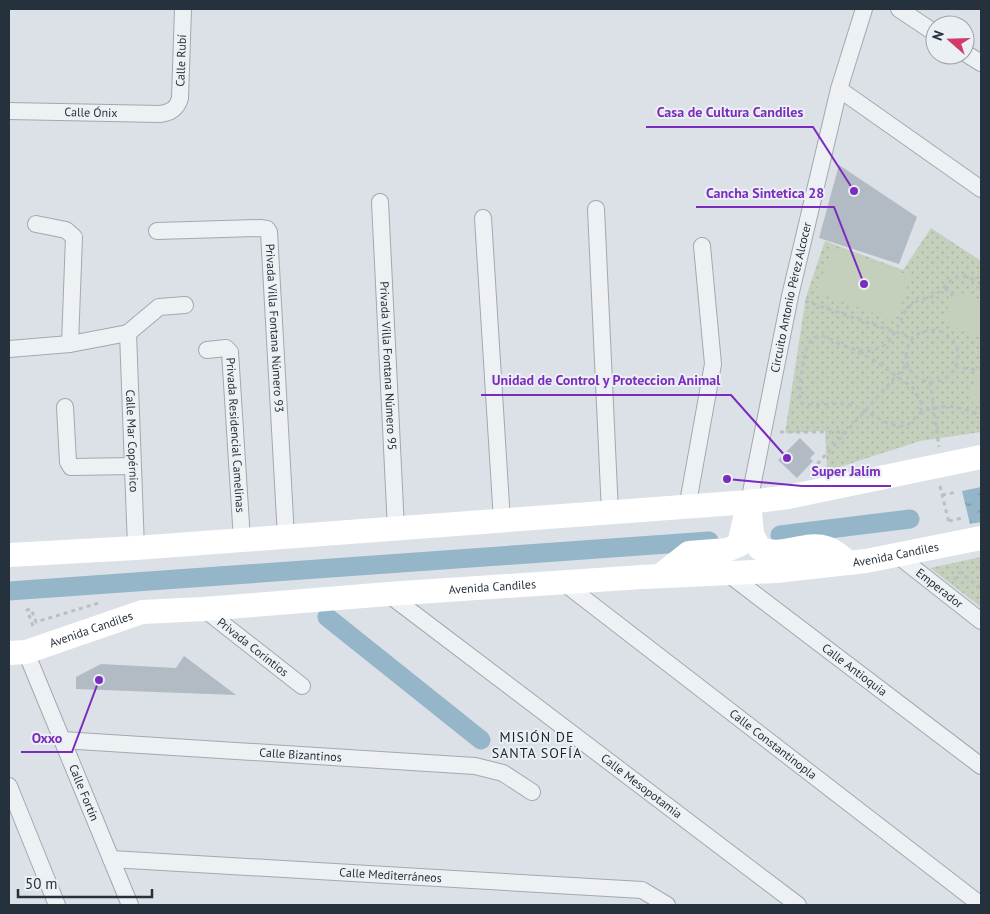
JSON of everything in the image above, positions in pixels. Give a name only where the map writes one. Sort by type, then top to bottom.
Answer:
[{"type":"main road","points":[[9,555],[136,548],[749,502],[941,476],[981,457]]},
{"type":"main road","points":[[749,502],[752,534],[759,548],[773,551],[823,547],[833,551],[850,563]]},
{"type":"main road","points":[[660,576],[689,553],[728,550],[739,545],[749,502]]},
{"type":"main road","name":"Avenida Candiles","points":[[17,653],[142,612],[564,582],[776,570],[850,563],[897,556],[981,538]]},
{"type":"street","name":"Calle Rubí","points":[[174,110],[179,105],[180,98],[183,9]]},
{"type":"street","name":"Circuito Antonio Pérez Alcocer","points":[[749,502],[790,296],[839,89],[864,9]]},
{"type":"street","points":[[899,9],[925,26]]},
{"type":"street","points":[[839,89],[981,189]]},
{"type":"street","name":"Calle Ónix","points":[[9,111],[160,114],[174,110]]},
{"type":"street","name":"Privada Villa Fontana Número 95","points":[[380,202],[396,529]]},
{"type":"street","points":[[596,209],[610,513]]},
{"type":"street","points":[[483,218],[502,521]]},
{"type":"street","points":[[36,224],[66,230],[75,239],[70,344]]},
{"type":"street","name":"Privada Villa Fontana Número 93","points":[[157,231],[260,228],[267,229],[269,232],[286,537]]},
{"type":"street","points":[[687,508],[712,364],[702,246]]},
{"type":"street","points":[[9,349],[70,344],[128,333],[159,307],[185,305]]},
{"type":"street","name":"Calle Mar Copérnico","points":[[128,333],[136,548]]},
{"type":"street","name":"Privada Residencial Camelinas","points":[[207,350],[226,348],[230,352],[242,540]]},
{"type":"street","points":[[66,407],[68,462],[71,467],[133,466]]},
{"type":"street","name":"Emperador","points":[[897,556],[981,621]]},
{"type":"street","name":"Calle Antioquia","points":[[728,573],[981,766]]},
{"type":"street","name":"Calle Constantinopla","points":[[564,582],[981,905]]},
{"type":"street","name":"Calle Mesopotamia","points":[[388,594],[798,905]]},
{"type":"street","name":"Privada Corintios","points":[[204,609],[302,686]]},
{"type":"street","name":"Calle Fortín","points":[[17,653],[62,740],[130,905]]},
{"type":"street","name":"Calle Bizantinos","points":[[62,740],[475,766],[503,773],[532,792]]},
{"type":"street","points":[[9,786],[57,905]]},
{"type":"street","name":"Calle Mediterráneos","points":[[111,859],[642,890],[667,905]]},
{"type":"path","points":[[857,351],[874,350],[886,345],[896,332],[909,306],[921,299],[932,297],[954,277],[963,276],[981,284]]},
{"type":"path","points":[[944,288],[953,296]]},
{"type":"path","points":[[790,296],[913,338]]},
{"type":"path","points":[[926,330],[935,330],[945,333],[952,339],[957,347],[958,357],[955,367],[949,375],[940,380],[930,382],[916,376],[907,364],[906,353],[909,343],[913,338],[926,330]]},
{"type":"path","points":[[820,335],[874,360],[895,377],[913,388],[921,402],[921,412],[916,419],[906,426],[895,426],[884,422],[866,410],[849,404],[806,405],[801,403],[799,399],[808,344],[820,335]]},
{"type":"path","points":[[788,497],[907,364]]},
{"type":"path","points":[[955,367],[980,370]]},
{"type":"path","points":[[930,382],[942,495],[949,523],[962,518]]},
{"type":"path","points":[[921,412],[948,405],[981,415]]},
{"type":"path","points":[[762,432],[846,432]]},
{"type":"path","points":[[942,495],[957,492]]},
{"type":"path","points":[[944,592],[960,572],[981,588]]},
{"type":"path","points":[[33,626],[27,610],[31,609],[36,622],[86,607]]},
{"type":"green space","points":[[931,228],[981,261],[981,432],[920,441],[827,471],[825,431],[785,433],[806,297],[825,241],[903,270]]},
{"type":"green space","points":[[833,247],[911,276],[895,321],[816,292]]},
{"type":"green space","points":[[956,290],[981,302],[981,338],[942,321]]},
{"type":"green space","points":[[981,369],[981,408],[969,400],[970,390]]},
{"type":"green space","points":[[981,557],[981,607],[930,568]]},
{"type":"water","points":[[981,487],[981,522],[970,524],[962,491]]},
{"type":"building","points":[[839,165],[917,217],[899,264],[819,238]]},
{"type":"building","points":[[800,438],[815,453],[810,458],[813,461],[797,478],[778,460]]},
{"type":"building","points":[[184,656],[236,695],[76,689],[76,677],[101,664],[176,668]]},
{"type":"waterway","points":[[780,535],[910,519]]},
{"type":"waterway","points":[[9,591],[709,541]]},
{"type":"waterway","points":[[327,617],[481,740]]},
{"type":"place","name":"Casa de Cultura Candiles","points":[[854,191]]},
{"type":"place","name":"Cancha Sintetica 28","points":[[864,284]]},
{"type":"place","name":"Unidad de Control y Proteccion Animal","points":[[787,458]]},
{"type":"place","name":"Super Jalím","points":[[727,479]]},
{"type":"place","name":"Oxxo","points":[[99,680]]},
{"type":"district","name":"MISIÓN DE SANTA SOFÍA","points":[[537,746]]}]
